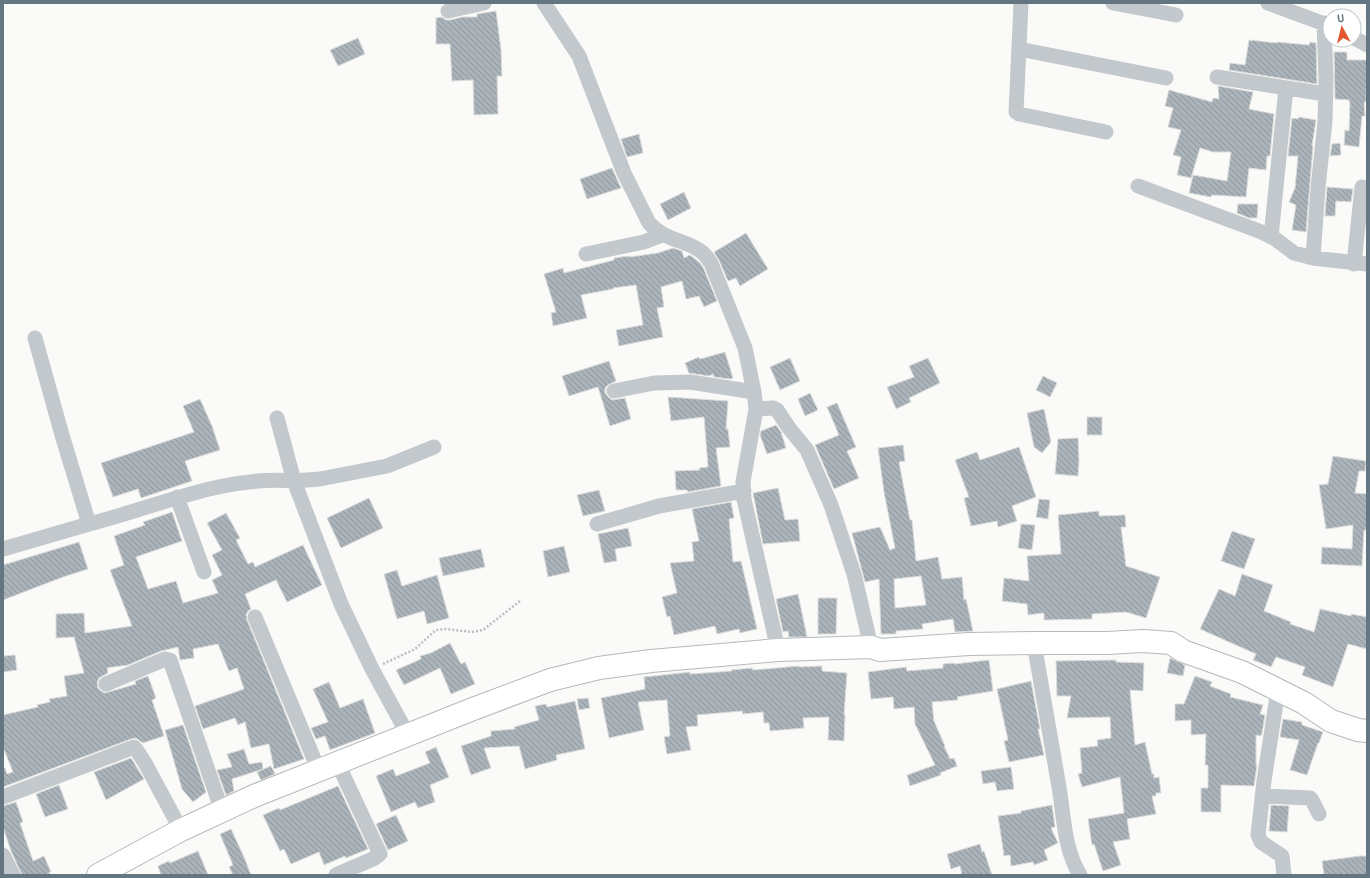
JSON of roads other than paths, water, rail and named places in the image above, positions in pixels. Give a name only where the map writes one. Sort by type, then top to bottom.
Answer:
[{"type":"highway","points":[[98,875],[181,830],[254,796],[527,688],[574,674],[651,661],[778,650],[871,647],[880,650],[969,644],[1107,643],[1143,641],[1170,642],[1183,652],[1242,672],[1304,703],[1331,721],[1358,730],[1367,731]]},
{"type":"street","points":[[448,11],[484,3]]},
{"type":"street","points":[[544,3],[579,56],[624,172],[649,223],[662,235],[696,248],[704,254],[711,263],[745,348],[756,409],[743,482],[744,499],[778,650]]},
{"type":"street","points":[[1021,3],[1016,112],[1019,114],[1106,132]]},
{"type":"street","points":[[1113,3],[1176,15]]},
{"type":"street","points":[[1268,3],[1322,22]]},
{"type":"street","points":[[1313,258],[1325,121],[1326,48]]},
{"type":"street","points":[[1019,49],[1166,78]]},
{"type":"street","points":[[1217,77],[1325,94]]},
{"type":"street","points":[[1271,237],[1286,88]]},
{"type":"street","points":[[1138,186],[1259,231],[1271,237],[1294,253],[1313,258],[1360,264],[1362,187]]},
{"type":"street","points":[[586,254],[644,242],[662,235]]},
{"type":"street","points":[[35,338],[89,524]]},
{"type":"street","points":[[614,391],[654,383],[690,382],[754,392]]},
{"type":"street","points":[[756,409],[774,408],[777,410],[807,450],[831,505],[850,560],[871,647]]},
{"type":"street","points":[[277,418],[294,481],[341,604],[372,668],[408,735]]},
{"type":"street","points":[[3,549],[177,497],[231,484],[282,480],[320,480],[387,466],[434,447]]},
{"type":"street","points":[[597,524],[659,506],[744,491]]},
{"type":"street","points":[[177,497],[204,572]]},
{"type":"street","points":[[255,617],[328,767],[380,854],[375,858],[336,875]]},
{"type":"street","points":[[1034,643],[1062,804],[1066,842],[1074,866],[1080,875]]},
{"type":"street","points":[[106,684],[165,659],[170,660],[222,811]]},
{"type":"street","points":[[1278,690],[1262,796],[1259,839],[1261,842],[1282,856],[1284,875]]},
{"type":"street","points":[[3,797],[134,747],[145,763],[181,830]]},
{"type":"street","points":[[1262,796],[1310,798],[1319,814]]},
{"type":"street","points":[[3,855],[13,875]]}]
